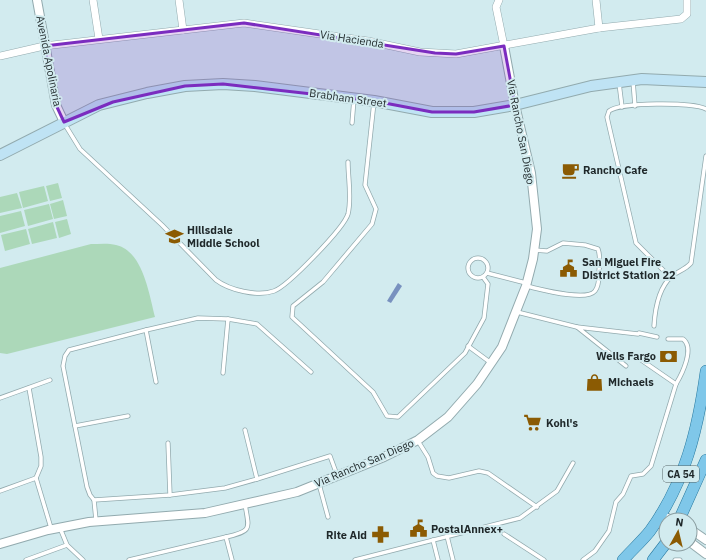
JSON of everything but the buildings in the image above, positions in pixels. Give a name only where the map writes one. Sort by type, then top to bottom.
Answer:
[{"type":"main road","name":"Brabham Street","points":[[0,155],[99,105],[147,93],[185,86],[229,84],[374,100],[432,112],[474,112],[515,105],[592,86],[642,79],[706,82]]},
{"type":"main road","name":"CA 54","points":[[661,512],[675,488],[693,444],[706,372]]},
{"type":"main road","name":"CA 54","points":[[683,512],[706,460]]},
{"type":"main road","name":"CA 54","points":[[623,560],[650,531],[658,517]]},
{"type":"main road","points":[[652,560],[659,552]]},
{"type":"street","name":"Avenida Apolinaria","points":[[37,0],[44,46],[56,105],[64,122]]},
{"type":"street","points":[[93,0],[99,39]]},
{"type":"street","points":[[179,0],[183,30]]},
{"type":"street","name":"Via Rancho San Diego","points":[[0,544],[60,528],[96,522],[204,513],[297,492],[384,457],[418,440],[448,417],[477,384],[502,347],[527,285],[537,229],[531,173],[515,105],[496,7],[499,0]]},
{"type":"street","points":[[596,0],[599,28]]},
{"type":"street","name":"Via Hacienda","points":[[0,56],[44,46],[244,23],[368,41],[435,53],[456,54],[599,28],[681,19],[687,14],[688,0]]},
{"type":"lane","points":[[633,81],[635,106]]},
{"type":"lane","points":[[619,82],[622,107]]},
{"type":"lane","points":[[352,123],[354,98]]},
{"type":"lane","points":[[374,100],[365,186],[376,209],[372,224],[323,282],[293,306],[292,317],[373,392],[387,416],[398,417],[465,353],[484,318],[488,284],[485,275],[488,267],[482,259],[475,258],[469,262],[468,269],[470,275],[477,278],[485,275],[583,296],[588,296],[595,291],[598,285],[600,254],[598,249],[585,245],[563,243],[547,251],[534,250]]},
{"type":"lane","points":[[671,278],[636,243],[607,117],[612,109],[622,107],[673,104],[690,105],[706,109]]},
{"type":"lane","points":[[64,122],[70,135],[80,149],[162,225],[216,280],[225,287],[237,291],[266,293],[278,290],[299,272],[342,225],[348,215],[348,162]]},
{"type":"lane","points":[[654,326],[657,300],[671,278],[687,267],[690,263],[706,156]]},
{"type":"lane","points":[[517,312],[577,327],[638,333],[658,337]]},
{"type":"lane","points":[[96,522],[94,500],[87,487],[63,366],[65,356],[69,350],[198,318],[228,319],[257,324],[311,372]]},
{"type":"lane","points":[[223,373],[228,319]]},
{"type":"lane","points":[[577,327],[626,366]]},
{"type":"lane","points":[[146,330],[156,382]]},
{"type":"lane","points":[[583,560],[595,551],[609,531],[616,502],[623,494],[631,476],[643,474],[651,466],[676,384],[684,371],[688,346],[683,339],[668,339]]},
{"type":"lane","points":[[468,346],[491,363]]},
{"type":"lane","points":[[630,353],[676,384]]},
{"type":"lane","points":[[0,398],[50,380]]},
{"type":"lane","points":[[29,388],[41,457],[41,466],[36,478],[52,530]]},
{"type":"lane","points":[[75,426],[128,416]]},
{"type":"lane","points":[[245,430],[257,479]]},
{"type":"lane","points":[[418,440],[428,457],[433,473],[437,476],[449,478],[479,471],[488,473],[537,507]]},
{"type":"lane","points":[[168,442],[170,495]]},
{"type":"lane","points":[[94,500],[170,495],[225,488],[330,456],[338,475]]},
{"type":"lane","points":[[355,560],[520,518],[557,491],[573,463]]},
{"type":"lane","points":[[0,491],[36,478]]},
{"type":"lane","points":[[319,483],[328,517]]},
{"type":"lane","points":[[129,560],[243,534],[247,530],[248,525],[245,504]]},
{"type":"lane","points":[[60,528],[67,545],[83,560]]},
{"type":"lane","points":[[504,534],[544,560]]},
{"type":"lane","points":[[447,536],[453,560]]},
{"type":"lane","points":[[226,537],[232,560]]},
{"type":"lane","points":[[433,540],[438,560]]},
{"type":"lane","points":[[26,560],[67,545]]},
{"type":"lane","points":[[675,560],[680,560]]},
{"type":"highlighted area","points":[[244,23],[435,53],[456,54],[504,46],[515,105],[474,112],[432,112],[374,101],[223,84],[185,86],[113,102],[64,122],[56,105],[44,46]]},
{"type":"green space","points":[[58,183],[62,198],[50,201],[46,186]]},
{"type":"green space","points":[[44,186],[48,201],[23,208],[19,192]]},
{"type":"green space","points":[[17,193],[22,208],[0,213],[0,197]]},
{"type":"green space","points":[[63,200],[67,216],[54,219],[50,204]]},
{"type":"green space","points":[[49,204],[53,219],[28,226],[24,210]]},
{"type":"green space","points":[[21,211],[25,226],[0,233],[0,216]]},
{"type":"green space","points":[[67,219],[71,234],[59,238],[55,222]]},
{"type":"green space","points":[[53,222],[57,238],[32,244],[28,229]]},
{"type":"green space","points":[[26,229],[30,244],[5,251],[1,235]]},
{"type":"green space","points":[[91,244],[116,245],[125,249],[133,256],[139,264],[147,286],[155,317],[7,354],[0,353],[0,268]]},
{"type":"water","points":[[398,283],[402,286],[391,303],[387,301]]},
{"type":"place","name":"Rancho Cafe","points":[[570,170]]},
{"type":"place","name":"Hillsdale Middle School","points":[[174,236]]},
{"type":"place","name":"San Miguel Fire District Station 22","points":[[569,268]]},
{"type":"place","name":"Wells Fargo","points":[[669,356]]},
{"type":"place","name":"Michaels","points":[[595,382]]},
{"type":"place","name":"Kohl's","points":[[533,423]]},
{"type":"place","name":"PostalAnnex+","points":[[418,529]]},
{"type":"place","name":"Rite Aid","points":[[380,535]]}]
